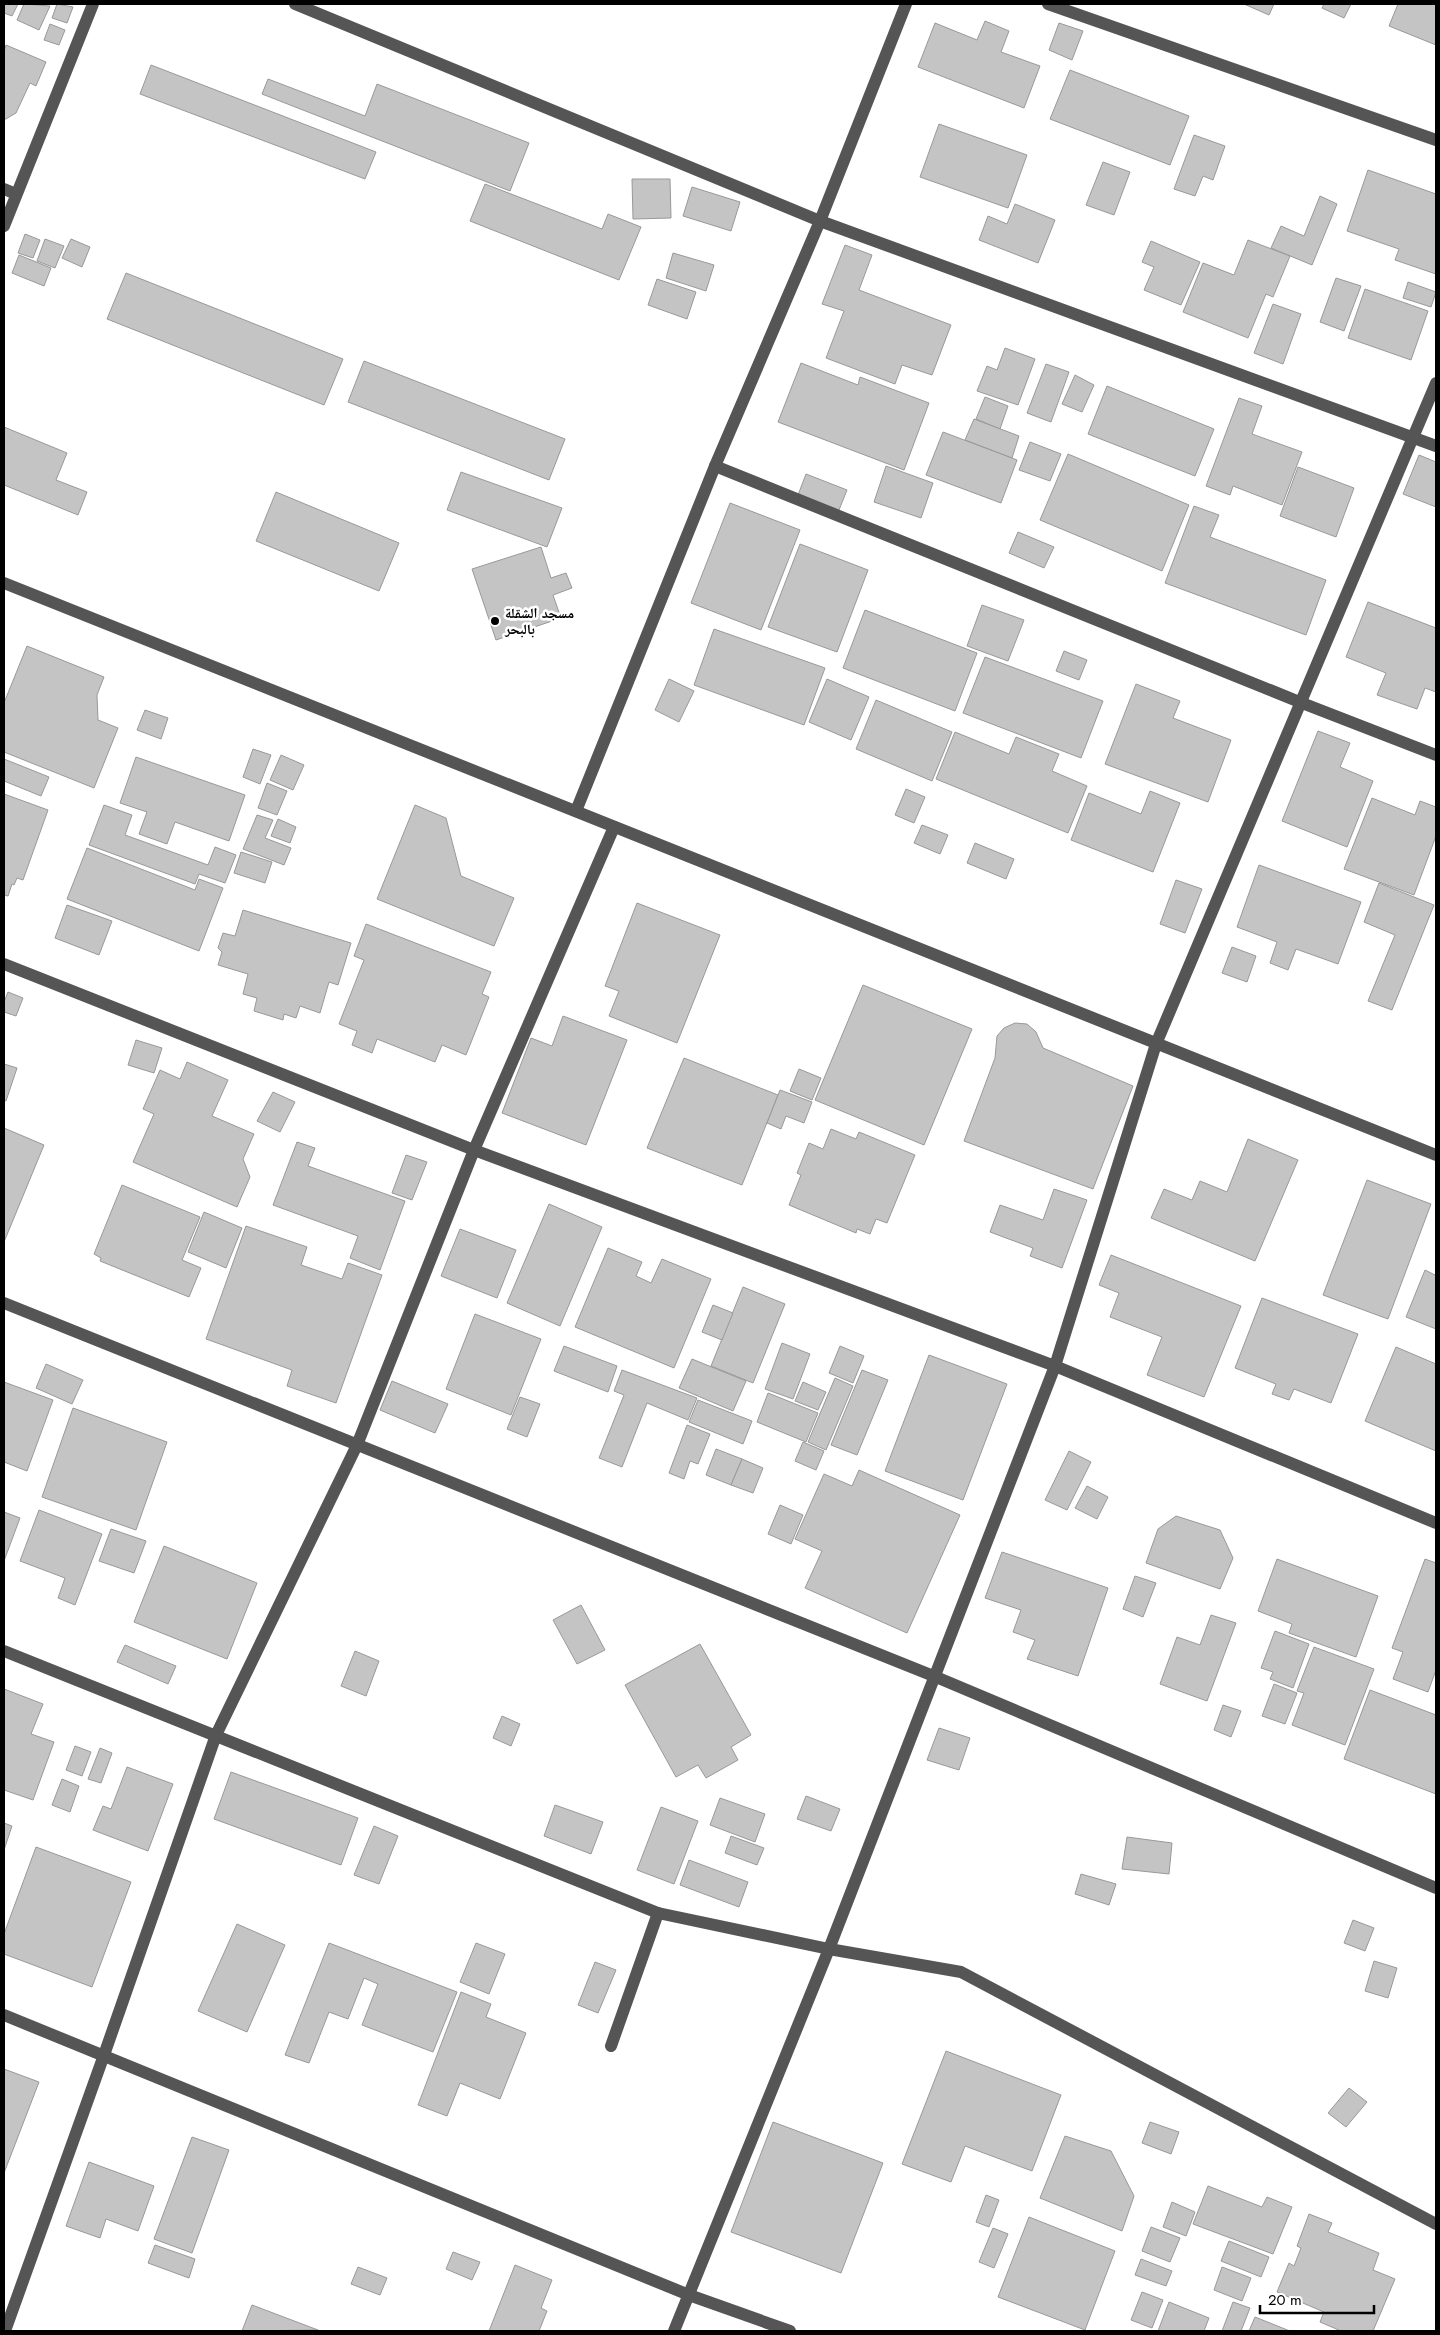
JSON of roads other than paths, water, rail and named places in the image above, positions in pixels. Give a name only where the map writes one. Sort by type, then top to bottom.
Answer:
[{"type":"street","points":[[4,226],[93,4]]},
{"type":"street","points":[[295,4],[820,221],[1436,446]]},
{"type":"street","points":[[576,811],[716,466],[820,221],[906,4]]},
{"type":"street","points":[[1048,4],[1436,140]]},
{"type":"street","points":[[4,189],[16,194]]},
{"type":"street","points":[[674,2331],[829,1949],[1055,1366],[1156,1044],[1415,438],[1436,383]]},
{"type":"street","points":[[716,466],[1302,703],[1436,755]]},
{"type":"street","points":[[4,583],[1436,1156]]},
{"type":"street","points":[[5,2331],[216,1735],[357,1445],[474,1150],[614,826]]},
{"type":"street","points":[[4,964],[474,1150],[1055,1366],[1436,1524]]},
{"type":"street","points":[[4,1303],[936,1677],[1436,1888]]},
{"type":"street","points":[[4,1651],[658,1912],[829,1949],[961,1972],[1436,2224]]},
{"type":"street","points":[[611,2046],[658,1912]]},
{"type":"street","points":[[4,2015],[689,2295],[790,2331]]},
{"type":"place","name":"مسجد الشقلة بالبحر","points":[[495,621]]}]
